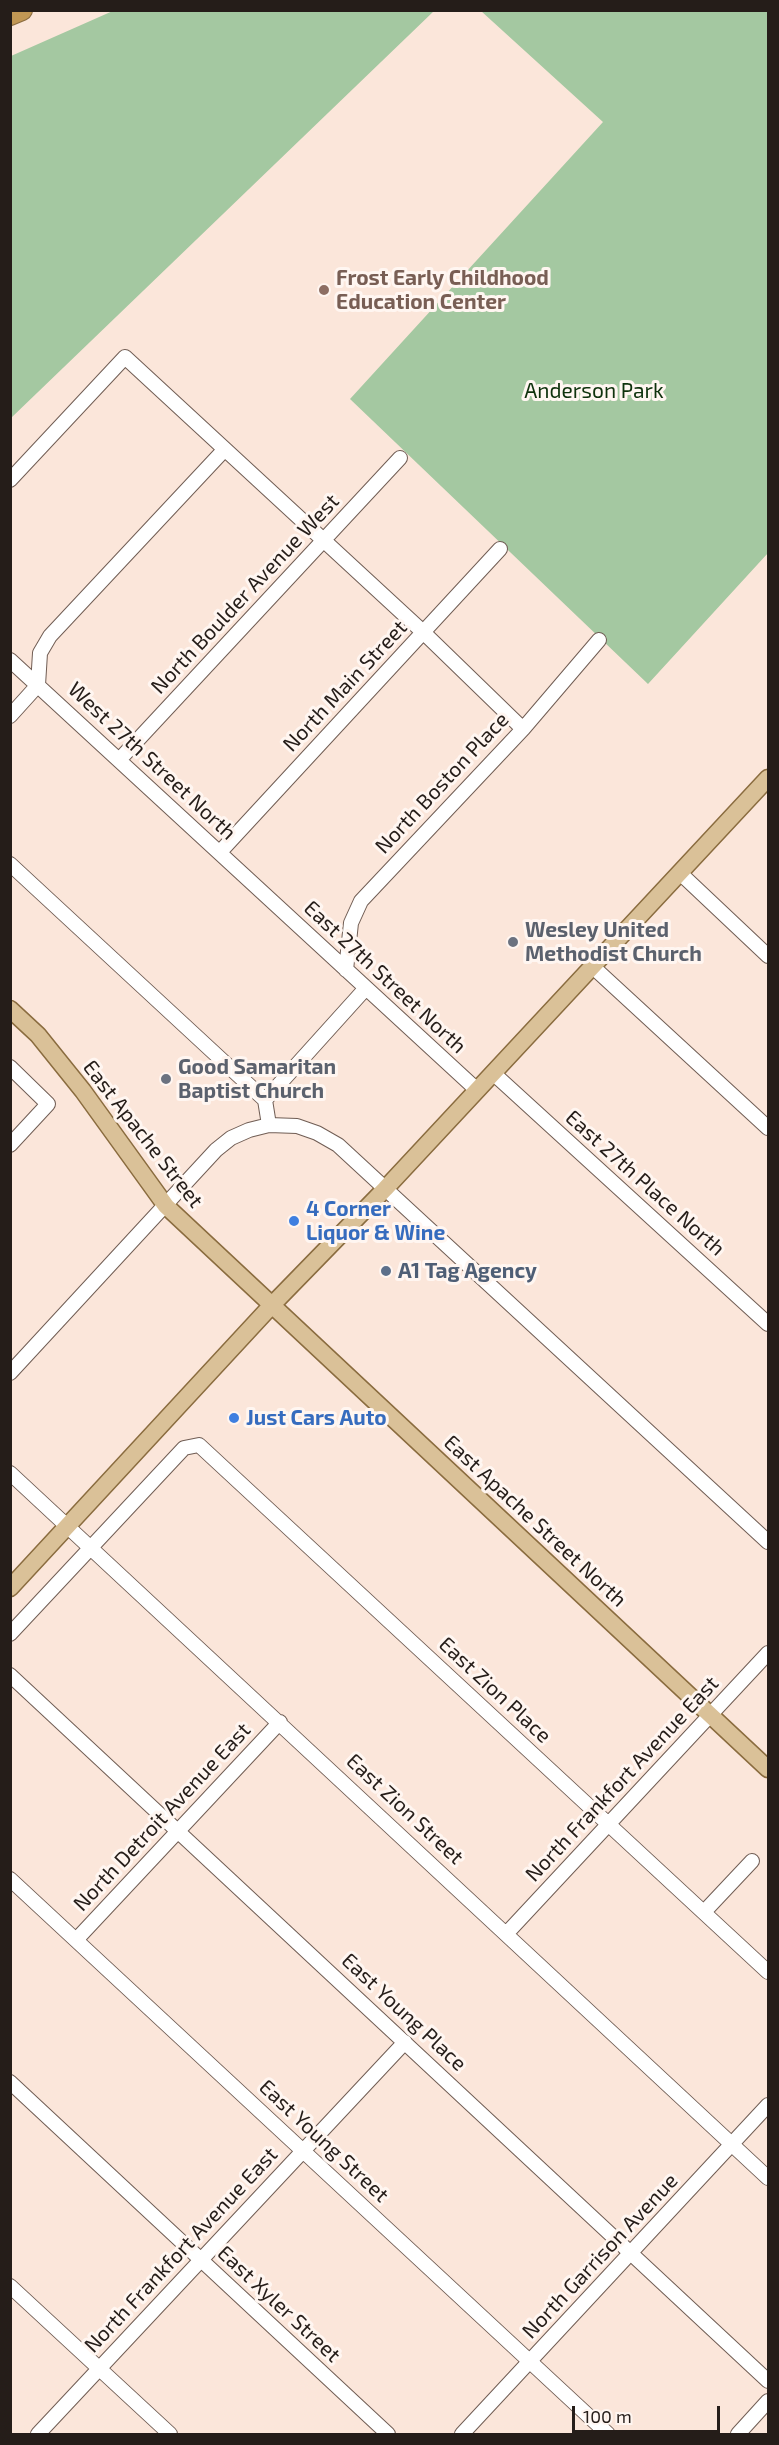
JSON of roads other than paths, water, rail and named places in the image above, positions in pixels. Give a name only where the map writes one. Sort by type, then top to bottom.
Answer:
[{"type":"highway","points":[[10,15],[22,10]]},
{"type":"main road","points":[[10,1588],[271,1306],[385,1188],[768,778]]},
{"type":"main road","name":"East Apache Street","points":[[10,1010],[38,1035],[83,1091],[166,1206],[271,1306]]},
{"type":"main road","name":"East Apache Street North","points":[[271,1306],[710,1716],[765,1764]]},
{"type":"street","points":[[10,480],[125,357],[423,632],[523,729]]},
{"type":"street","points":[[10,716],[38,685],[40,653],[50,636],[225,449]]},
{"type":"street","name":"North Boulder Avenue West","points":[[120,759],[400,458]]},
{"type":"street","name":"North Main Street","points":[[220,852],[500,549]]},
{"type":"street","name":"North Boston Place","points":[[346,970],[351,923],[361,901],[523,729],[599,640]]},
{"type":"street","name":"West 27th Street North","points":[[10,660],[266,894]]},
{"type":"street","points":[[10,864],[265,1100],[269,1125]]},
{"type":"street","points":[[680,873],[768,956]]},
{"type":"street","name":"East 27th Street North","points":[[266,894],[477,1090]]},
{"type":"street","points":[[592,966],[768,1128]]},
{"type":"street","points":[[265,1100],[366,988]]},
{"type":"street","points":[[10,1067],[48,1104],[10,1145]]},
{"type":"street","name":"East 27th Place North","points":[[493,1073],[768,1324]]},
{"type":"street","points":[[10,1372],[216,1150],[231,1138],[249,1130],[269,1125],[297,1126],[317,1133],[338,1145],[768,1542]]},
{"type":"street","name":"East Zion Place","points":[[92,1548],[184,1448],[192,1445],[204,1447],[768,1972]]},
{"type":"street","name":"East Zion Street","points":[[10,1473],[768,2178]]},
{"type":"street","points":[[10,1634],[92,1548]]},
{"type":"street","name":"North Frankfort Avenue East","points":[[507,1933],[768,1653]]},
{"type":"street","name":"East Young Place","points":[[10,1675],[768,2381]]},
{"type":"street","name":"North Detroit Avenue East","points":[[76,1940],[279,1722]]},
{"type":"street","points":[[704,1912],[752,1861]]},
{"type":"street","name":"East Young Street","points":[[10,1879],[608,2434]]},
{"type":"street","name":"North Frankfort Avenue East","points":[[38,2434],[405,2042]]},
{"type":"street","name":"East Xyler Street","points":[[10,2082],[388,2434]]},
{"type":"street","name":"North Garrison Avenue","points":[[462,2434],[632,2254],[768,2105]]},
{"type":"street","points":[[10,2286],[170,2434]]},
{"type":"street","points":[[738,2434],[768,2402]]},
{"type":"place","name":"Frost Early Childhood Education Center","points":[[324,290]]},
{"type":"place","name":"Wesley United Methodist Church","points":[[513,942]]},
{"type":"place","name":"Good Samaritan Baptist Church","points":[[166,1079]]},
{"type":"place","name":"4 Corner Liquor & Wine","points":[[294,1221]]},
{"type":"place","name":"A1 Tag Agency","points":[[386,1271]]},
{"type":"place","name":"Just Cars Auto","points":[[234,1418]]},
{"type":"park label","name":"Anderson Park","points":[[594,391]]}]
